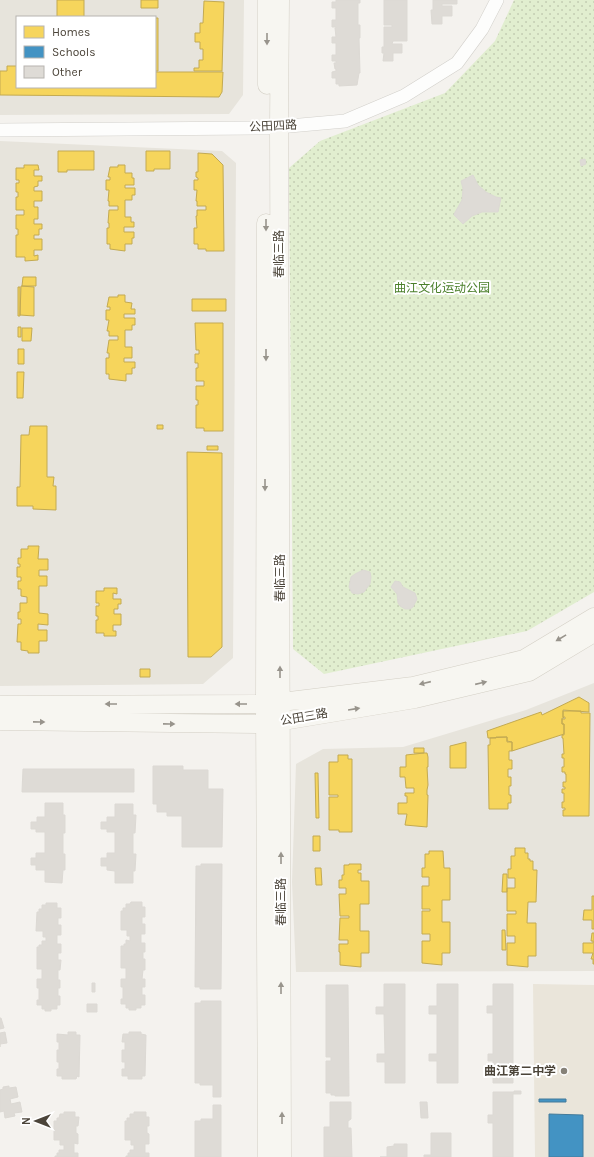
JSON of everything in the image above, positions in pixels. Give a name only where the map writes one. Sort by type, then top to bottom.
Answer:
[{"type":"street","name":"春临三路","points":[[267,0],[273,127],[272,723],[267,1157]]},
{"type":"street","name":"春临三路","points":[[273,127],[280,0]]},
{"type":"street","name":"公田四路","points":[[0,130],[273,127],[345,121],[404,96],[457,63],[482,29],[497,0]]},
{"type":"street","name":"公田三路","points":[[0,705],[272,703],[413,686],[524,660],[594,618]]},
{"type":"street","name":"公田三路","points":[[0,721],[257,725],[272,723],[415,699],[529,672],[594,633]]},
{"type":"street","name":"春临三路","points":[[272,723],[282,1157]]},
{"type":"shaded area","points":[[0,0],[244,0],[243,95],[229,114],[0,115]]},
{"type":"shaded area","points":[[0,141],[222,151],[236,163],[233,658],[203,684],[0,686]]},
{"type":"shaded area","points":[[594,683],[594,971],[296,972],[292,882],[296,764],[323,749],[403,747],[526,710]]},
{"type":"shaded area","name":"曲江第二中学","points":[[533,984],[594,985],[594,1157],[535,1157]]},
{"type":"green space","name":"曲江文化运动公园","points":[[514,0],[594,0],[594,592],[527,631],[324,674],[293,649],[289,168],[320,141],[445,93],[495,41]]},
{"type":"building: Homes","points":[[57,0],[84,0],[84,16],[57,16]]},
{"type":"building: Homes","points":[[141,0],[158,0],[158,8],[141,8]]},
{"type":"building: Homes","points":[[204,1],[224,2],[222,71],[194,71],[194,68],[199,68],[199,60],[203,60],[203,49],[200,49],[200,42],[195,42],[195,33],[200,33],[200,23],[203,23]]},
{"type":"building: Homes","points":[[156,18],[158,18],[158,71],[156,71]]},
{"type":"building: Homes","points":[[7,66],[16,66],[16,88],[156,88],[156,72],[223,72],[222,92],[219,97],[0,95],[0,71],[7,71]]},
{"type":"building: Homes","points":[[58,151],[94,151],[94,170],[67,170],[67,172],[58,172]]},
{"type":"building: Homes","points":[[146,151],[170,151],[170,169],[154,169],[154,171],[146,171]]},
{"type":"building: Homes","points":[[198,153],[212,154],[223,165],[224,251],[206,251],[206,249],[198,249],[198,244],[194,244],[194,228],[197,228],[197,210],[206,210],[206,206],[197,206],[197,190],[194,190],[194,180],[198,180],[196,177],[196,172],[198,172]]},
{"type":"building: Homes","points":[[24,165],[38,165],[39,170],[34,170],[34,176],[42,176],[42,181],[38,181],[38,186],[34,187],[34,191],[42,191],[42,201],[34,201],[34,207],[38,207],[38,219],[34,219],[34,224],[42,224],[42,229],[39,229],[39,235],[34,235],[34,239],[42,239],[42,250],[34,250],[34,256],[38,255],[38,260],[25,261],[25,257],[16,257],[16,235],[18,235],[18,229],[16,229],[16,215],[24,215],[24,210],[16,210],[16,197],[18,197],[18,192],[16,192],[16,183],[19,183],[19,180],[16,180],[16,168],[24,168]]},
{"type":"building: Homes","points":[[118,165],[125,165],[125,173],[132,173],[132,178],[134,178],[134,185],[125,185],[125,188],[135,188],[135,195],[132,195],[132,200],[125,200],[125,217],[131,217],[131,222],[134,222],[134,227],[124,227],[124,232],[134,232],[134,238],[132,238],[132,244],[125,244],[125,251],[110,249],[110,244],[107,244],[109,210],[118,210],[118,206],[109,206],[109,190],[106,190],[106,180],[110,180],[110,177],[108,177],[110,167],[118,167]]},
{"type":"building: Homes","points":[[23,277],[36,277],[36,286],[22,286]]},
{"type":"building: Homes","points":[[21,286],[34,287],[34,316],[20,315]]},
{"type":"building: Homes","points":[[18,287],[20,287],[20,316],[18,316]]},
{"type":"building: Homes","points":[[118,295],[125,295],[125,302],[132,303],[131,309],[135,309],[135,314],[124,314],[124,318],[135,318],[135,325],[132,325],[132,330],[125,330],[125,347],[132,347],[132,358],[124,358],[124,362],[135,362],[135,368],[132,368],[132,374],[126,374],[126,381],[109,379],[109,374],[106,374],[106,358],[109,358],[109,353],[107,353],[109,340],[118,340],[118,336],[109,336],[109,331],[107,331],[109,320],[106,320],[106,310],[110,310],[110,307],[107,307],[109,297],[118,297]]},
{"type":"building: Homes","points":[[192,299],[226,299],[226,311],[192,311]]},
{"type":"building: Homes","points":[[195,323],[223,323],[223,431],[204,431],[204,428],[196,428],[196,405],[198,405],[198,400],[196,400],[196,386],[204,386],[204,381],[196,381],[196,368],[198,368],[198,363],[195,363],[195,354],[199,354],[199,350],[196,350]]},
{"type":"building: Homes","points":[[18,327],[21,327],[21,337],[18,337]]},
{"type":"building: Homes","points":[[22,328],[32,328],[31,341],[22,341]]},
{"type":"building: Homes","points":[[18,349],[24,349],[24,364],[18,364]]},
{"type":"building: Homes","points":[[17,372],[24,372],[23,398],[17,398]]},
{"type":"building: Homes","points":[[157,425],[163,425],[163,429],[157,429]]},
{"type":"building: Homes","points":[[30,426],[47,426],[47,477],[54,477],[53,486],[56,486],[56,510],[33,509],[33,506],[17,506],[17,487],[20,487],[21,435],[29,435]]},
{"type":"building: Homes","points":[[207,446],[218,446],[218,450],[207,450]]},
{"type":"building: Homes","points":[[187,452],[222,453],[222,647],[211,657],[188,657]]},
{"type":"building: Homes","points":[[28,546],[39,546],[38,559],[48,559],[48,570],[39,570],[39,576],[47,576],[47,586],[39,586],[39,613],[48,614],[48,625],[38,624],[38,630],[47,630],[47,641],[39,641],[39,653],[28,653],[28,651],[21,650],[21,642],[17,642],[18,624],[21,624],[21,619],[18,619],[20,603],[27,603],[27,597],[21,596],[21,589],[18,589],[18,581],[21,581],[21,577],[17,577],[17,567],[20,567],[20,564],[18,564],[18,558],[21,558],[21,549],[28,549]]},
{"type":"building: Homes","points":[[104,588],[117,588],[117,594],[113,593],[113,599],[121,599],[121,604],[118,604],[118,609],[114,609],[114,614],[121,614],[121,625],[113,625],[113,631],[116,631],[116,636],[104,636],[104,633],[96,633],[96,620],[98,620],[98,616],[96,616],[96,606],[99,606],[99,603],[96,603],[96,591],[104,591]]},
{"type":"building: Homes","points":[[140,669],[150,669],[150,677],[140,677]]},
{"type":"building: Homes","points":[[579,697],[589,703],[589,712],[563,710],[564,718],[562,718],[562,724],[564,724],[564,734],[512,751],[512,742],[507,741],[507,737],[488,738],[487,731],[541,712],[542,715]]},
{"type":"building: Homes","points":[[563,711],[581,711],[581,713],[590,713],[589,816],[563,816],[563,810],[565,810],[565,808],[562,808],[564,793],[562,793],[562,789],[565,789],[565,787],[563,787],[563,782],[566,782],[566,774],[565,772],[562,772],[562,767],[564,767],[564,758],[562,758],[562,754],[564,754],[562,735],[564,735],[564,724],[562,724],[562,719],[565,719],[565,717],[563,717]]},
{"type":"building: Homes","points":[[507,737],[507,742],[512,742],[512,751],[509,751],[509,760],[512,760],[512,769],[508,769],[508,777],[511,777],[509,795],[511,795],[511,803],[508,803],[508,809],[489,809],[488,745],[490,745],[490,738]]},
{"type":"building: Homes","points":[[466,742],[466,768],[450,768],[450,746]]},
{"type":"building: Homes","points":[[414,748],[424,748],[424,753],[414,753]]},
{"type":"building: Homes","points":[[427,753],[427,827],[405,825],[407,814],[398,814],[398,803],[407,803],[407,796],[405,796],[405,793],[414,793],[414,788],[406,788],[405,777],[400,777],[400,767],[406,767],[406,755]]},
{"type":"building: Homes","points":[[338,755],[348,755],[348,759],[352,759],[352,832],[329,830],[329,797],[338,797],[338,795],[329,795],[329,762],[338,762]]},
{"type":"building: Homes","points":[[315,773],[318,773],[319,818],[316,818]]},
{"type":"building: Homes","points":[[313,836],[320,836],[320,851],[313,851]]},
{"type":"building: Homes","points":[[515,848],[525,848],[525,853],[528,853],[528,859],[533,861],[533,870],[537,870],[536,902],[528,902],[527,923],[536,923],[536,956],[528,956],[528,967],[507,965],[507,943],[515,943],[515,936],[507,936],[507,914],[516,914],[516,911],[507,911],[507,888],[515,888],[515,878],[508,878],[508,869],[511,869],[511,856],[515,856]]},
{"type":"building: Homes","points":[[429,851],[443,851],[444,868],[450,868],[450,900],[442,900],[442,922],[450,922],[450,953],[442,953],[442,965],[422,963],[422,941],[430,941],[430,934],[422,934],[422,911],[430,911],[430,909],[422,909],[422,886],[429,886],[429,877],[422,877],[422,868],[425,868],[425,854],[429,854]]},
{"type":"building: Homes","points":[[361,864],[361,870],[358,870],[358,873],[361,873],[361,881],[369,881],[369,904],[360,904],[360,931],[369,931],[369,953],[361,953],[361,967],[340,965],[339,944],[348,944],[348,940],[339,940],[340,918],[349,918],[349,916],[340,916],[339,894],[346,894],[346,888],[339,888],[339,880],[342,880],[342,875],[344,875],[344,865]]},
{"type":"building: Homes","points":[[315,868],[321,868],[322,885],[316,885]]},
{"type":"building: Homes","points":[[503,874],[507,874],[507,892],[502,892]]},
{"type":"building: Homes","points":[[592,896],[594,896],[594,929],[592,929],[592,920],[583,920],[584,910],[592,910]]},
{"type":"building: Homes","points":[[502,930],[505,930],[506,950],[502,950]]},
{"type":"building: Homes","points":[[592,933],[594,933],[594,964],[593,959],[591,959],[593,953],[583,953],[583,943],[593,943],[593,941],[591,941]]},
{"type":"building: Schools","points":[[539,1099],[566,1099],[566,1102],[539,1102]]},
{"type":"building: Schools","points":[[549,1114],[583,1115],[583,1157],[549,1157]]},
{"type":"building: Other","points":[[336,0],[360,0],[360,3],[358,3],[358,25],[360,25],[360,73],[357,85],[339,86],[339,84],[336,84],[336,78],[332,78],[332,72],[336,71],[334,63],[336,63],[336,61],[332,61],[332,55],[336,55],[336,43],[332,43],[332,37],[336,37],[336,27],[332,27],[332,20],[336,20],[336,8],[332,8],[332,2],[336,2]]},
{"type":"building: Other","points":[[384,0],[407,0],[407,41],[393,41],[392,44],[402,44],[402,53],[393,53],[393,61],[383,61],[384,53],[382,53],[382,47],[384,47],[384,27],[392,27],[392,25],[384,25]]},
{"type":"building: Other","points":[[433,0],[457,0],[457,4],[442,4],[442,6],[452,6],[452,16],[442,16],[442,24],[432,24],[431,10],[433,10]]},
{"type":"building: Other","points":[[585,159],[586,164],[581,166],[580,160]]},
{"type":"building: Other","points":[[473,175],[478,185],[486,192],[501,198],[498,212],[482,212],[472,216],[463,224],[454,214],[462,200],[463,189],[461,181]]},
{"type":"building: Other","points":[[363,570],[370,572],[370,584],[364,592],[358,594],[352,593],[349,587],[351,577]]},
{"type":"building: Other","points":[[395,581],[400,582],[403,587],[415,593],[417,599],[413,607],[410,609],[405,609],[398,603],[397,594],[391,587]]},
{"type":"building: Other","points":[[153,766],[183,766],[183,770],[208,770],[208,789],[223,789],[222,847],[182,847],[182,816],[167,816],[167,812],[157,812],[157,804],[153,804]]},
{"type":"building: Other","points":[[23,769],[134,769],[134,792],[22,792]]},
{"type":"building: Other","points":[[45,803],[63,803],[63,815],[65,815],[63,854],[65,854],[65,870],[63,870],[62,883],[45,882],[45,870],[36,870],[36,865],[31,865],[31,858],[36,858],[36,853],[45,853],[45,832],[36,832],[36,829],[31,829],[31,822],[37,822],[37,817],[45,817]]},
{"type":"building: Other","points":[[115,804],[133,804],[133,815],[136,815],[135,833],[133,833],[133,854],[136,854],[135,871],[133,871],[133,883],[115,883],[115,871],[107,870],[107,866],[101,866],[101,858],[107,858],[107,853],[115,853],[115,832],[107,832],[107,829],[101,829],[101,822],[107,822],[107,817],[115,817]]},
{"type":"building: Other","points":[[201,864],[222,864],[221,989],[200,989],[200,987],[195,987],[196,866],[201,866]]},
{"type":"building: Other","points":[[131,902],[142,902],[142,907],[145,907],[145,917],[142,917],[142,924],[145,924],[145,934],[141,934],[141,943],[145,943],[143,959],[145,959],[145,970],[143,970],[142,979],[145,979],[145,987],[142,987],[142,995],[145,995],[145,1005],[141,1005],[141,1008],[136,1008],[136,1010],[129,1010],[129,1008],[126,1008],[126,1004],[121,1004],[121,999],[123,999],[123,987],[121,987],[121,979],[126,979],[126,968],[121,968],[121,946],[126,944],[126,940],[130,941],[130,936],[127,936],[127,930],[121,930],[121,911],[123,911],[123,908],[126,908],[126,904],[130,904]]},
{"type":"building: Other","points":[[46,903],[57,903],[57,908],[61,908],[61,918],[58,918],[58,925],[61,925],[61,935],[57,935],[57,944],[61,944],[61,953],[58,953],[58,960],[61,960],[60,970],[58,970],[60,988],[58,988],[58,996],[60,996],[60,1005],[57,1005],[57,1009],[51,1009],[51,1011],[45,1011],[45,1009],[42,1009],[42,1005],[37,1005],[37,1000],[39,1000],[39,988],[37,988],[37,979],[42,979],[42,969],[37,969],[37,947],[42,945],[42,941],[46,941],[46,937],[43,937],[43,931],[36,931],[37,912],[39,912],[39,909],[42,909],[42,905],[46,905]]},
{"type":"building: Other","points":[[92,983],[95,983],[95,992],[92,992]]},
{"type":"building: Other","points":[[384,984],[405,984],[405,1083],[385,1083],[385,1062],[377,1062],[377,1054],[385,1054],[384,1014],[376,1014],[376,1007],[384,1007]]},
{"type":"building: Other","points":[[437,984],[458,984],[458,1083],[437,1083],[437,1061],[429,1061],[429,1054],[437,1054],[437,1014],[429,1014],[429,1006],[437,1006]]},
{"type":"building: Other","points":[[493,984],[513,984],[513,1083],[493,1083],[493,1061],[488,1061],[488,1054],[493,1054],[493,1013],[487,1013],[487,1006],[493,1006]]},
{"type":"building: Other","points":[[326,985],[348,985],[349,1096],[335,1096],[331,1095],[331,1093],[326,1093],[326,1061],[331,1061],[331,1057],[326,1057]]},
{"type":"building: Other","points":[[201,1001],[221,1001],[221,1097],[213,1097],[213,1085],[200,1085],[200,1083],[195,1083],[195,1003],[201,1003]]},
{"type":"building: Other","points":[[87,1004],[97,1004],[97,1012],[87,1012]]},
{"type":"building: Other","points":[[0,1018],[4,1028],[0,1029]]},
{"type":"building: Other","points":[[5,1032],[7,1043],[0,1044],[0,1033]]},
{"type":"building: Other","points":[[68,1032],[76,1032],[76,1035],[80,1035],[79,1077],[77,1076],[76,1079],[62,1079],[62,1076],[57,1076],[57,1069],[59,1069],[59,1062],[57,1062],[57,1050],[59,1050],[59,1042],[57,1042],[57,1034],[68,1035]]},
{"type":"building: Other","points":[[129,1032],[141,1032],[141,1034],[146,1035],[145,1076],[142,1076],[142,1079],[128,1079],[128,1076],[122,1076],[122,1069],[125,1069],[125,1062],[122,1062],[122,1050],[125,1050],[125,1042],[122,1042],[123,1034],[129,1034]]},
{"type":"building: Other","points":[[9,1086],[9,1088],[16,1087],[18,1097],[10,1099],[11,1104],[20,1102],[22,1112],[14,1113],[15,1116],[5,1118],[4,1111],[0,1112],[0,1090],[3,1089],[3,1087]]},
{"type":"building: Other","points":[[521,1091],[521,1094],[513,1094],[513,1157],[493,1157],[493,1123],[488,1123],[488,1115],[493,1115],[493,1092]]},
{"type":"building: Other","points":[[330,1102],[351,1102],[351,1119],[348,1121],[348,1128],[351,1128],[352,1157],[324,1157],[324,1127],[330,1127]]},
{"type":"building: Other","points":[[420,1102],[427,1102],[428,1118],[421,1118]]},
{"type":"building: Other","points":[[213,1105],[221,1105],[221,1157],[195,1157],[195,1121],[201,1121],[201,1119],[213,1119]]},
{"type":"building: Other","points":[[64,1112],[75,1112],[75,1117],[79,1117],[78,1126],[76,1126],[78,1144],[74,1143],[74,1153],[78,1153],[78,1157],[55,1157],[57,1156],[57,1153],[59,1153],[59,1150],[64,1150],[64,1145],[60,1145],[60,1140],[54,1140],[54,1121],[57,1121],[60,1114],[64,1114]]},
{"type":"building: Other","points":[[134,1112],[146,1112],[146,1117],[149,1117],[147,1133],[149,1134],[149,1144],[145,1144],[145,1153],[149,1153],[149,1157],[126,1157],[128,1156],[128,1153],[130,1153],[130,1150],[134,1150],[134,1145],[131,1145],[131,1140],[125,1140],[125,1121],[127,1121],[127,1118],[130,1118],[130,1114],[134,1114]]},
{"type":"building: Other","points":[[431,1133],[451,1133],[451,1157],[424,1157],[424,1155],[431,1155]]},
{"type":"building: Other","points":[[394,1144],[407,1144],[407,1157],[387,1157],[387,1147],[394,1146]]},
{"type":"place","name":"曲江第二中学","points":[[564,1071]]}]
